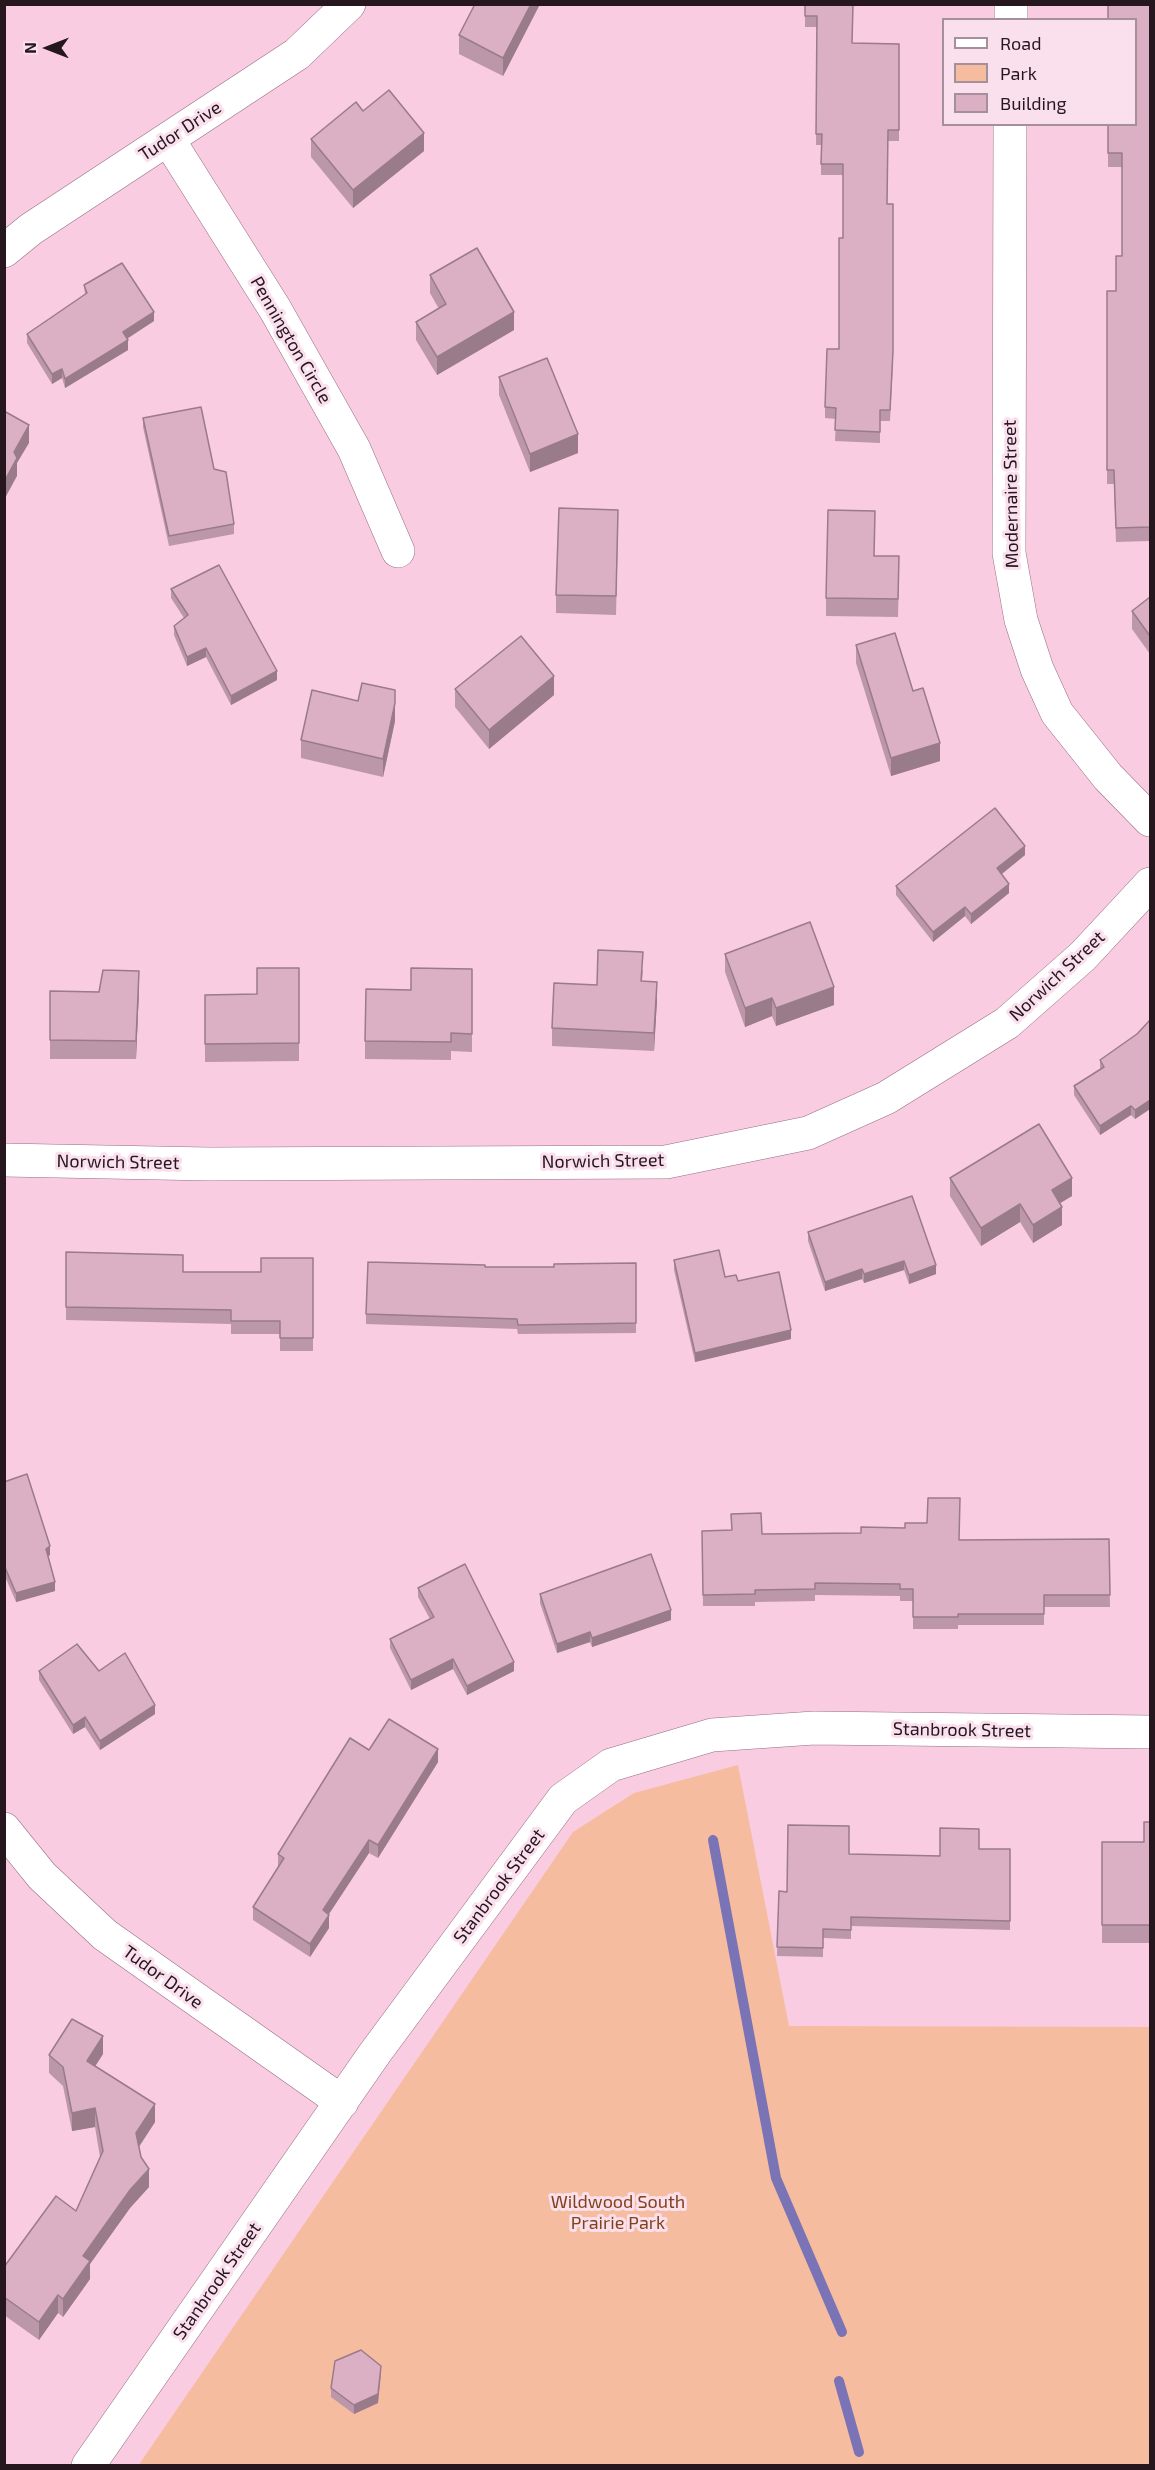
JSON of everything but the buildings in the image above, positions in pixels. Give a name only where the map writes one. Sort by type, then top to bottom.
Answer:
[{"type":"street","name":"Tudor Drive","points":[[4,251],[32,229],[297,54],[349,4]]},
{"type":"street","name":"Modernaire Street","points":[[1010,126],[1009,553],[1021,620],[1037,669],[1058,713],[1108,777],[1150,820]]},
{"type":"street","name":"Pennington Circle","points":[[168,140],[275,309],[354,449],[398,551]]},
{"type":"street","name":"Norwich Street","points":[[4,1160],[209,1164],[666,1162],[808,1133],[886,1098],[1007,1023],[1083,956],[1150,884]]},
{"type":"street","name":"Stanbrook Street","points":[[88,2466],[375,2053],[564,1799],[611,1765],[712,1735],[814,1728],[1150,1732]]},
{"type":"street","name":"Tudor Drive","points":[[4,1830],[42,1876],[105,1935],[342,2102]]},
{"type":"green space","name":"Wildwood South Prairie Park","points":[[738,1765],[789,2026],[1150,2027],[1150,2465],[138,2466],[573,1832],[634,1793]]},
{"type":"waterway","points":[[713,1840],[776,2178],[842,2332]]},
{"type":"waterway","points":[[839,2381],[859,2452]]}]
